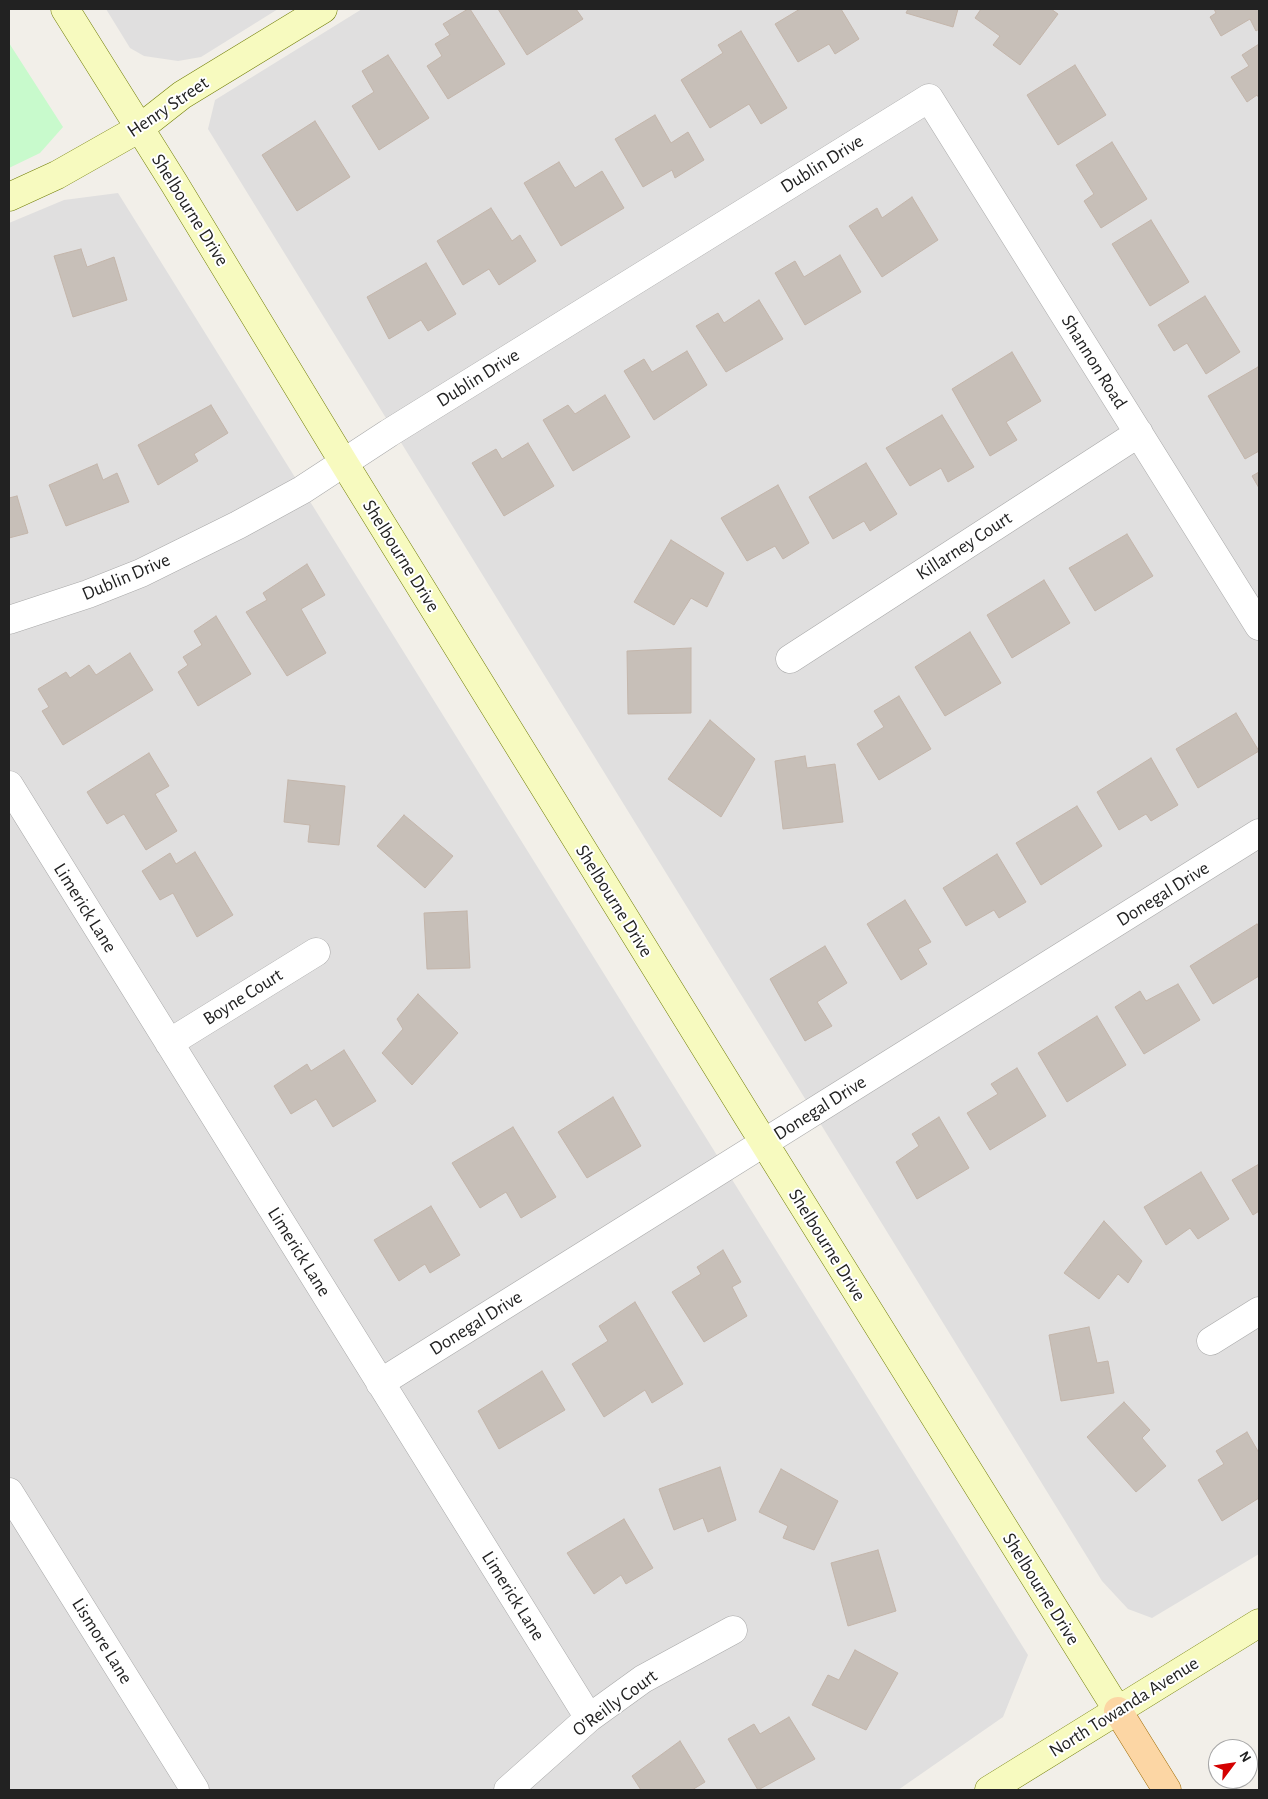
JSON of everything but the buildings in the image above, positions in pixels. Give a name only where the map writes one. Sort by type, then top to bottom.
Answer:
[{"type":"main road","name":"Shelbourne Drive","points":[[65,9],[764,1143],[1167,1790]]},
{"type":"main road","name":"Henry Street","points":[[9,197],[57,175],[140,128],[182,96],[322,9]]},
{"type":"main road","name":"North Towanda Avenue","points":[[989,1790],[1259,1623]]},
{"type":"street","name":"Shannon Road","points":[[929,98],[1259,626]]},
{"type":"street","name":"Dublin Drive","points":[[9,620],[88,594],[141,573],[302,490],[929,98]]},
{"type":"street","name":"Killarney Court","points":[[790,660],[1139,433]]},
{"type":"street","name":"Limerick Lane","points":[[9,785],[589,1718]]},
{"type":"street","name":"Donegal Drive","points":[[380,1383],[1259,834]]},
{"type":"street","name":"Boyne Court","points":[[169,1043],[316,952]]},
{"type":"street","points":[[1211,1341],[1259,1311]]},
{"type":"street","name":"Lismore Lane","points":[[9,1492],[195,1790]]},
{"type":"street","name":"O'Reilly Court","points":[[508,1790],[589,1718],[643,1679],[734,1630]]},
{"type":"shaded area","points":[[106,9],[278,9],[201,57],[178,61],[144,56],[130,48]]},
{"type":"shaded area","points":[[362,9],[1259,9],[1259,1554],[1152,1618],[1128,1609],[1102,1581],[208,129],[215,100]]},
{"type":"shaded area","points":[[118,193],[1028,1655],[1003,1717],[898,1790],[9,1790],[9,223],[64,200]]},
{"type":"green space","points":[[9,43],[63,127],[40,153],[9,168]]}]
